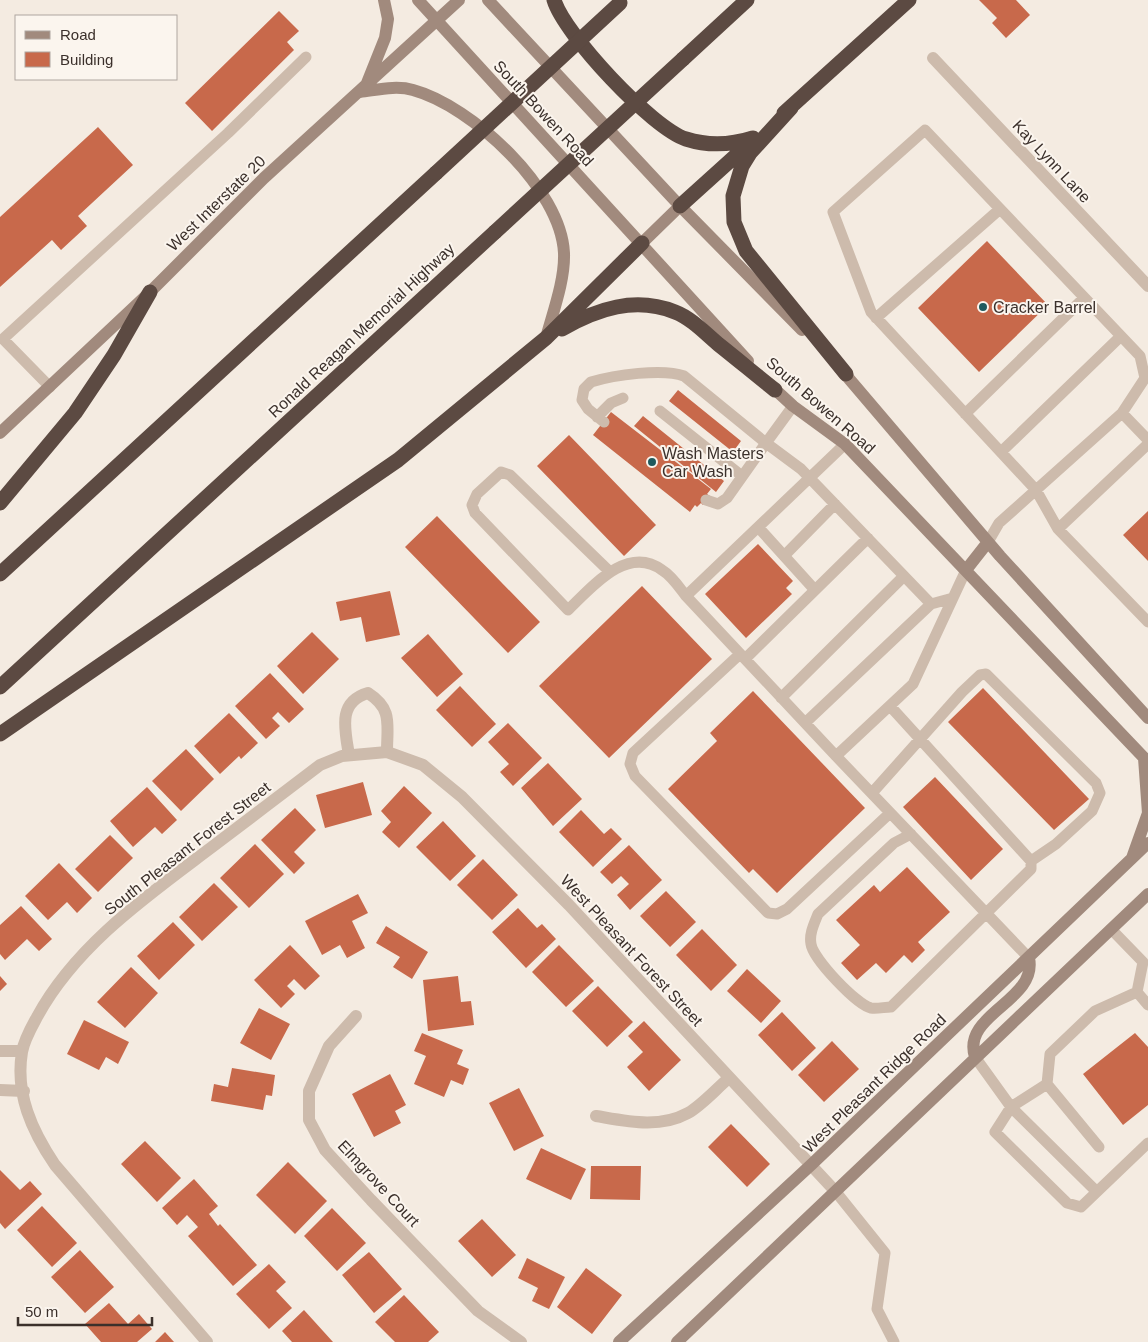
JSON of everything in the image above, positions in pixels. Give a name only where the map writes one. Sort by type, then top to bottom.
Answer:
[{"type":"highway","points":[[554,0],[557,12],[592,56],[642,109],[671,133],[685,139],[713,144],[736,143],[756,137]]},
{"type":"highway","name":"Ronald Reagan Memorial Highway","points":[[0,687],[747,0]]},
{"type":"highway","points":[[680,206],[909,0]]},
{"type":"highway","points":[[0,574],[621,1]]},
{"type":"highway","points":[[790,108],[750,153],[742,166],[734,196],[734,222],[746,251],[846,374]]},
{"type":"highway","points":[[0,734],[398,460],[546,338],[642,243]]},
{"type":"highway","points":[[0,503],[75,413],[114,355],[150,292]]},
{"type":"highway","points":[[546,338],[586,315],[608,307],[643,304],[676,312],[694,323],[775,390]]},
{"type":"main road","points":[[384,0],[388,19],[385,38],[363,89],[412,89],[437,99],[458,111],[495,140],[529,173],[555,217],[564,252],[561,278],[546,338]]},
{"type":"main road","name":"South Bowen Road","points":[[418,0],[775,390],[793,406],[845,444],[1146,760]]},
{"type":"main road","name":"West Interstate 20","points":[[0,433],[150,292],[264,178],[459,0]]},
{"type":"main road","name":"South Bowen Road","points":[[488,0],[680,206],[846,374],[988,542],[1148,718]]},
{"type":"main road","points":[[642,243],[680,206]]},
{"type":"main road","points":[[966,570],[988,542]]},
{"type":"main road","points":[[1131,860],[1148,813],[1146,760]]},
{"type":"main road","name":"West Pleasant Ridge Road","points":[[619,1342],[812,1164],[1148,844]]},
{"type":"main road","points":[[677,1342],[1148,894]]},
{"type":"main road","points":[[975,1057],[972,1047],[974,1037],[991,1015],[1024,984],[1031,966],[1029,958]]},
{"type":"street","name":"Kay Lynn Lane","points":[[932,58],[1148,286]]},
{"type":"street","points":[[348,755],[344,718],[351,702],[358,696],[368,693],[380,700],[386,708],[388,752]]},
{"type":"street","name":"South Pleasant Forest Street","points":[[207,1342],[55,1165],[33,1129],[26,1113],[21,1073],[22,1051],[30,1030],[49,994],[74,964],[129,909],[320,765],[348,755],[388,752]]},
{"type":"street","name":"West Pleasant Forest Street","points":[[388,752],[424,765],[462,797],[569,905],[729,1078],[812,1164],[836,1192]]},
{"type":"street","name":"Elmgrove Court","points":[[356,1016],[330,1046],[309,1091],[309,1120],[325,1150],[371,1200],[478,1311],[520,1342]]},
{"type":"street","points":[[0,1051],[22,1051]]},
{"type":"street","points":[[596,1116],[628,1121],[663,1122],[688,1113],[729,1078]]},
{"type":"street","points":[[0,1090],[24,1091]]},
{"type":"lane","points":[[50,388],[2,337],[228,133],[306,57]]},
{"type":"lane","points":[[988,542],[997,525],[1036,490],[1122,413],[1145,378],[1140,356],[925,130],[832,212],[870,312],[1036,490],[1058,529],[1148,622]]},
{"type":"lane","points":[[876,318],[1000,209]]},
{"type":"lane","points":[[965,414],[1084,298]]},
{"type":"lane","points":[[1001,452],[1121,336]]},
{"type":"lane","points":[[623,398],[611,403],[600,419],[582,400],[584,389],[591,382],[631,376],[676,373],[684,376],[810,478],[930,604]]},
{"type":"lane","points":[[706,500],[714,504],[722,502],[793,406]]},
{"type":"lane","points":[[660,411],[742,476]]},
{"type":"lane","points":[[1122,413],[1148,440]]},
{"type":"lane","points":[[686,596],[845,444]]},
{"type":"lane","points":[[1058,529],[1148,444]]},
{"type":"lane","points":[[609,571],[510,475],[502,472],[477,494],[472,505],[475,513],[568,610],[609,571],[627,564],[646,562],[662,569],[781,698],[1029,958]]},
{"type":"lane","points":[[784,556],[835,504]]},
{"type":"lane","points":[[758,527],[814,589]]},
{"type":"lane","points":[[868,538],[742,656],[633,753],[630,764],[635,776],[768,912],[777,914],[787,910],[890,813]]},
{"type":"lane","points":[[836,756],[913,684],[966,570]]},
{"type":"lane","points":[[781,698],[904,576]]},
{"type":"lane","points":[[805,723],[930,604],[953,598]]},
{"type":"lane","points":[[872,793],[962,692],[980,674],[986,674],[1096,782],[1100,793],[1092,810],[1056,844],[1031,861]]},
{"type":"lane","points":[[890,706],[1031,861],[1031,869],[891,1007],[872,1008],[859,1003],[816,957],[811,945],[812,928],[818,914],[894,843],[911,834]]},
{"type":"lane","points":[[1099,1148],[1048,1084],[1050,1054],[1095,1011],[1137,992],[1146,962],[1111,929]]},
{"type":"lane","points":[[1137,992],[1148,1006]]},
{"type":"lane","points":[[975,1057],[1011,1106],[1096,1192]]},
{"type":"lane","points":[[1048,1084],[1011,1106],[995,1132],[1066,1203],[1081,1207],[1148,1142]]},
{"type":"lane","points":[[836,1192],[886,1253],[877,1309],[894,1342]]},
{"type":"building","points":[[979,0],[1016,0],[1030,15],[1006,38],[992,23],[997,18]]},
{"type":"building","points":[[279,11],[299,31],[287,42],[294,50],[212,131],[185,103]]},
{"type":"building","points":[[98,127],[133,165],[78,216],[87,226],[61,250],[52,240],[0,287],[0,217]]},
{"type":"building","name":"Cracker Barrel","points":[[987,241],[1048,305],[979,372],[918,308]]},
{"type":"building","points":[[678,390],[741,441],[733,452],[669,401]]},
{"type":"building","name":"Wash Masters Car Wash","points":[[611,412],[711,489],[707,494],[710,496],[703,505],[701,503],[697,507],[695,505],[690,512],[593,435]]},
{"type":"building","points":[[643,416],[724,481],[716,492],[634,426]]},
{"type":"building","points":[[569,435],[656,525],[624,556],[537,466]]},
{"type":"building","points":[[1148,511],[1148,561],[1123,535]]},
{"type":"building","points":[[437,516],[540,622],[508,653],[405,547]]},
{"type":"building","points":[[758,544],[793,581],[786,588],[792,594],[746,638],[705,594]]},
{"type":"building","points":[[642,586],[712,659],[609,758],[539,686]]},
{"type":"building","points":[[390,591],[400,635],[366,642],[361,617],[340,621],[336,602]]},
{"type":"building","points":[[312,632],[339,659],[303,694],[277,666]]},
{"type":"building","points":[[428,634],[463,674],[437,697],[401,658]]},
{"type":"building","points":[[270,673],[304,709],[289,723],[278,712],[272,718],[280,726],[266,739],[235,706]]},
{"type":"building","points":[[460,686],[496,724],[472,747],[436,710]]},
{"type":"building","points":[[983,688],[1089,799],[1054,830],[948,722]]},
{"type":"building","points":[[753,691],[865,808],[777,893],[753,869],[749,873],[668,789],[717,741],[710,733]]},
{"type":"building","points":[[229,713],[258,743],[241,759],[239,756],[220,774],[194,746]]},
{"type":"building","points":[[508,723],[542,758],[513,786],[500,772],[509,764],[488,742]]},
{"type":"building","points":[[186,749],[214,779],[181,811],[152,781]]},
{"type":"building","points":[[548,763],[582,799],[553,826],[521,788]]},
{"type":"building","points":[[935,777],[1003,849],[971,880],[903,807]]},
{"type":"building","points":[[363,782],[372,815],[325,828],[316,795]]},
{"type":"building","points":[[404,786],[432,813],[399,848],[382,832],[391,822],[381,811]]},
{"type":"building","points":[[147,787],[177,820],[162,834],[155,827],[133,847],[110,821]]},
{"type":"building","points":[[295,808],[316,830],[294,852],[305,863],[294,874],[261,840]]},
{"type":"building","points":[[581,810],[604,834],[611,828],[622,839],[593,867],[559,832]]},
{"type":"building","points":[[443,821],[476,856],[450,881],[416,847]]},
{"type":"building","points":[[110,835],[133,858],[98,892],[75,869]]},
{"type":"building","points":[[255,844],[284,874],[249,908],[220,878]]},
{"type":"building","points":[[629,845],[662,880],[630,910],[617,895],[629,884],[621,876],[612,884],[600,872]]},
{"type":"building","points":[[483,859],[518,895],[492,920],[457,885]]},
{"type":"building","points":[[59,863],[92,898],[77,913],[67,902],[48,920],[25,896]]},
{"type":"building","points":[[907,867],[950,912],[918,942],[925,950],[912,963],[904,955],[886,973],[876,963],[857,980],[841,963],[860,945],[836,920],[874,885],[880,892]]},
{"type":"building","points":[[214,883],[238,907],[202,941],[179,917]]},
{"type":"building","points":[[666,891],[696,922],[670,947],[640,916]]},
{"type":"building","points":[[358,894],[368,913],[352,921],[365,948],[347,958],[340,945],[322,955],[305,921]]},
{"type":"building","points":[[21,906],[52,939],[39,951],[27,939],[5,960],[0,954],[0,925]]},
{"type":"building","points":[[518,908],[537,928],[542,924],[556,939],[526,968],[492,932]]},
{"type":"building","points":[[173,922],[195,945],[159,980],[137,956]]},
{"type":"building","points":[[386,926],[428,952],[412,979],[393,967],[400,957],[376,943]]},
{"type":"building","points":[[702,929],[737,965],[711,991],[676,955]]},
{"type":"building","points":[[290,945],[320,976],[305,990],[294,979],[287,986],[295,994],[281,1008],[254,980]]},
{"type":"building","points":[[559,945],[594,981],[566,1007],[532,972]]},
{"type":"building","points":[[131,967],[158,993],[125,1028],[97,1002]]},
{"type":"building","points":[[747,969],[781,1001],[761,1023],[727,991]]},
{"type":"building","points":[[0,976],[7,984],[0,991]]},
{"type":"building","points":[[458,976],[461,1002],[471,1001],[474,1025],[428,1031],[423,980]]},
{"type":"building","points":[[598,986],[633,1022],[607,1047],[572,1011]]},
{"type":"building","points":[[259,1008],[290,1024],[271,1060],[240,1043]]},
{"type":"building","points":[[782,1012],[816,1048],[792,1071],[758,1035]]},
{"type":"building","points":[[84,1020],[129,1042],[118,1064],[106,1057],[99,1070],[67,1054]]},
{"type":"building","points":[[644,1021],[681,1060],[649,1091],[627,1067],[643,1052],[628,1036]]},
{"type":"building","points":[[422,1033],[463,1050],[457,1064],[469,1069],[463,1085],[451,1080],[444,1097],[414,1084],[426,1056],[414,1051]]},
{"type":"building","points":[[1135,1033],[1148,1047],[1148,1105],[1123,1125],[1083,1074]]},
{"type":"building","points":[[832,1041],[859,1069],[824,1102],[798,1075]]},
{"type":"building","points":[[232,1068],[275,1075],[272,1096],[266,1095],[263,1110],[211,1101],[214,1084],[228,1087]]},
{"type":"building","points":[[390,1074],[406,1105],[395,1111],[401,1123],[374,1137],[352,1094]]},
{"type":"building","points":[[519,1088],[544,1136],[514,1151],[489,1103]]},
{"type":"building","points":[[731,1124],[770,1164],[747,1187],[708,1147]]},
{"type":"building","points":[[145,1141],[181,1178],[157,1202],[121,1164]]},
{"type":"building","points":[[541,1148],[586,1169],[571,1200],[526,1179]]},
{"type":"building","points":[[288,1162],[327,1201],[295,1234],[256,1195]]},
{"type":"building","points":[[591,1166],[641,1166],[640,1200],[590,1199]]},
{"type":"building","points":[[0,1170],[20,1190],[30,1181],[42,1194],[5,1229],[0,1223]]},
{"type":"building","points":[[194,1179],[218,1206],[209,1214],[218,1226],[220,1224],[257,1265],[233,1286],[188,1236],[198,1227],[187,1215],[177,1225],[162,1208]]},
{"type":"building","points":[[42,1206],[77,1243],[52,1267],[17,1230]]},
{"type":"building","points":[[332,1208],[366,1243],[337,1271],[304,1236]]},
{"type":"building","points":[[482,1219],[516,1255],[492,1277],[458,1241]]},
{"type":"building","points":[[80,1250],[114,1287],[85,1313],[51,1277]]},
{"type":"building","points":[[369,1252],[402,1289],[374,1313],[342,1275]]},
{"type":"building","points":[[527,1258],[565,1277],[549,1309],[532,1301],[538,1288],[518,1278]]},
{"type":"building","points":[[269,1264],[286,1282],[276,1291],[292,1308],[269,1329],[236,1294]]},
{"type":"building","points":[[586,1268],[622,1295],[592,1334],[557,1307]]},
{"type":"building","points":[[404,1295],[439,1332],[428,1342],[395,1342],[375,1322]]},
{"type":"building","points":[[109,1303],[128,1324],[139,1314],[152,1329],[137,1342],[101,1342],[85,1324]]},
{"type":"building","points":[[304,1310],[333,1342],[292,1342],[282,1331]]},
{"type":"building","points":[[165,1332],[174,1342],[155,1342]]},
{"type":"place","name":"Cracker Barrel","points":[[983,307]]},
{"type":"place","name":"Wash Masters Car Wash","points":[[652,462]]}]
